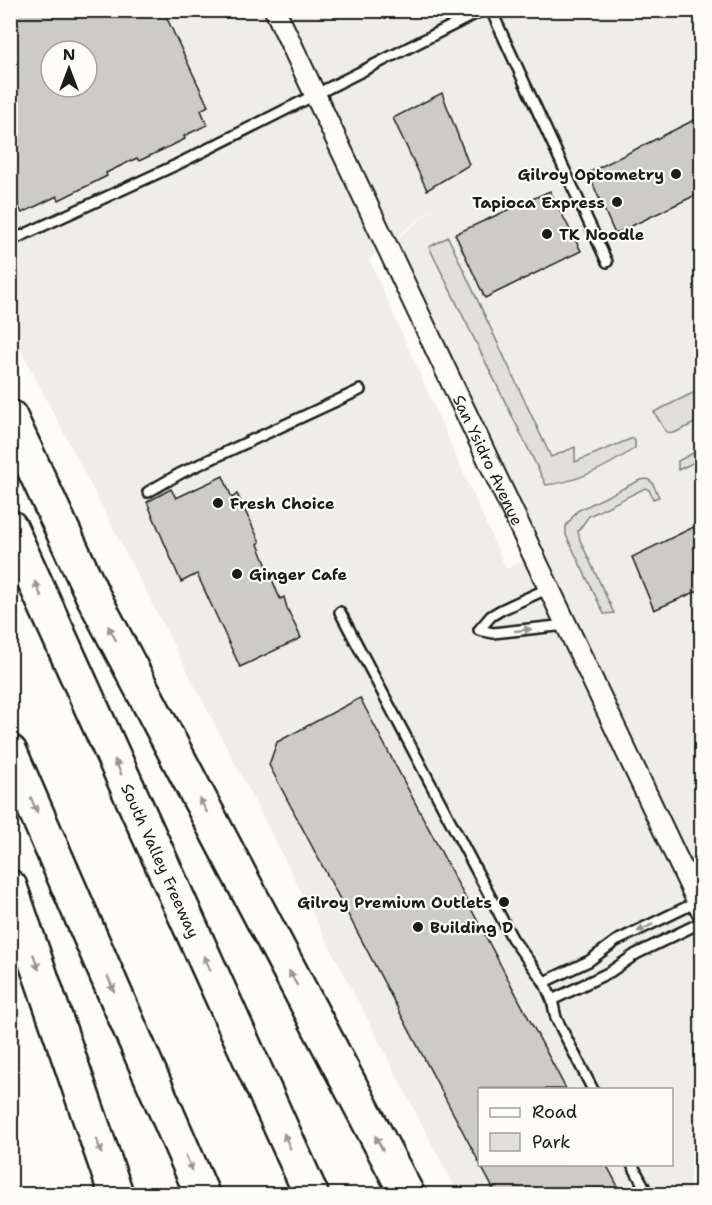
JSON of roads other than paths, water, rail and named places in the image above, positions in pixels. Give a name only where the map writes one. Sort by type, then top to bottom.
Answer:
[{"type":"highway","points":[[10,417],[93,596],[407,1194]]},
{"type":"highway","name":"South Valley Freeway","points":[[10,528],[311,1194]]},
{"type":"highway","points":[[10,752],[202,1194]]},
{"type":"highway","points":[[10,887],[116,1194]]},
{"type":"street","name":"San Ysidro Avenue","points":[[275,10],[699,907]]},
{"type":"lane","points":[[10,241],[176,165],[483,10]]},
{"type":"lane","points":[[491,10],[607,262]]},
{"type":"lane","points":[[148,492],[181,473],[360,390]]},
{"type":"lane","points":[[549,588],[501,610],[491,616],[479,630],[493,633],[566,625]]},
{"type":"lane","points":[[340,612],[512,938],[544,982],[552,1000],[556,1018],[592,1088]]},
{"type":"lane","points":[[544,982],[589,961],[616,941],[699,907]]},
{"type":"lane","points":[[552,1000],[610,972],[636,954],[702,922]]},
{"type":"lane","points":[[633,1166],[648,1194]]},
{"type":"place","name":"Gilroy Optometry","points":[[676,174]]},
{"type":"place","name":"Tapioca Express","points":[[617,202]]},
{"type":"place","name":"TK Noodle","points":[[547,234]]},
{"type":"place","name":"Fresh Choice","points":[[218,503]]},
{"type":"place","name":"Ginger Cafe","points":[[237,574]]},
{"type":"place","name":"Gilroy Premium Outlets","points":[[504,902]]},
{"type":"place","name":"Building D","points":[[418,927]]}]
